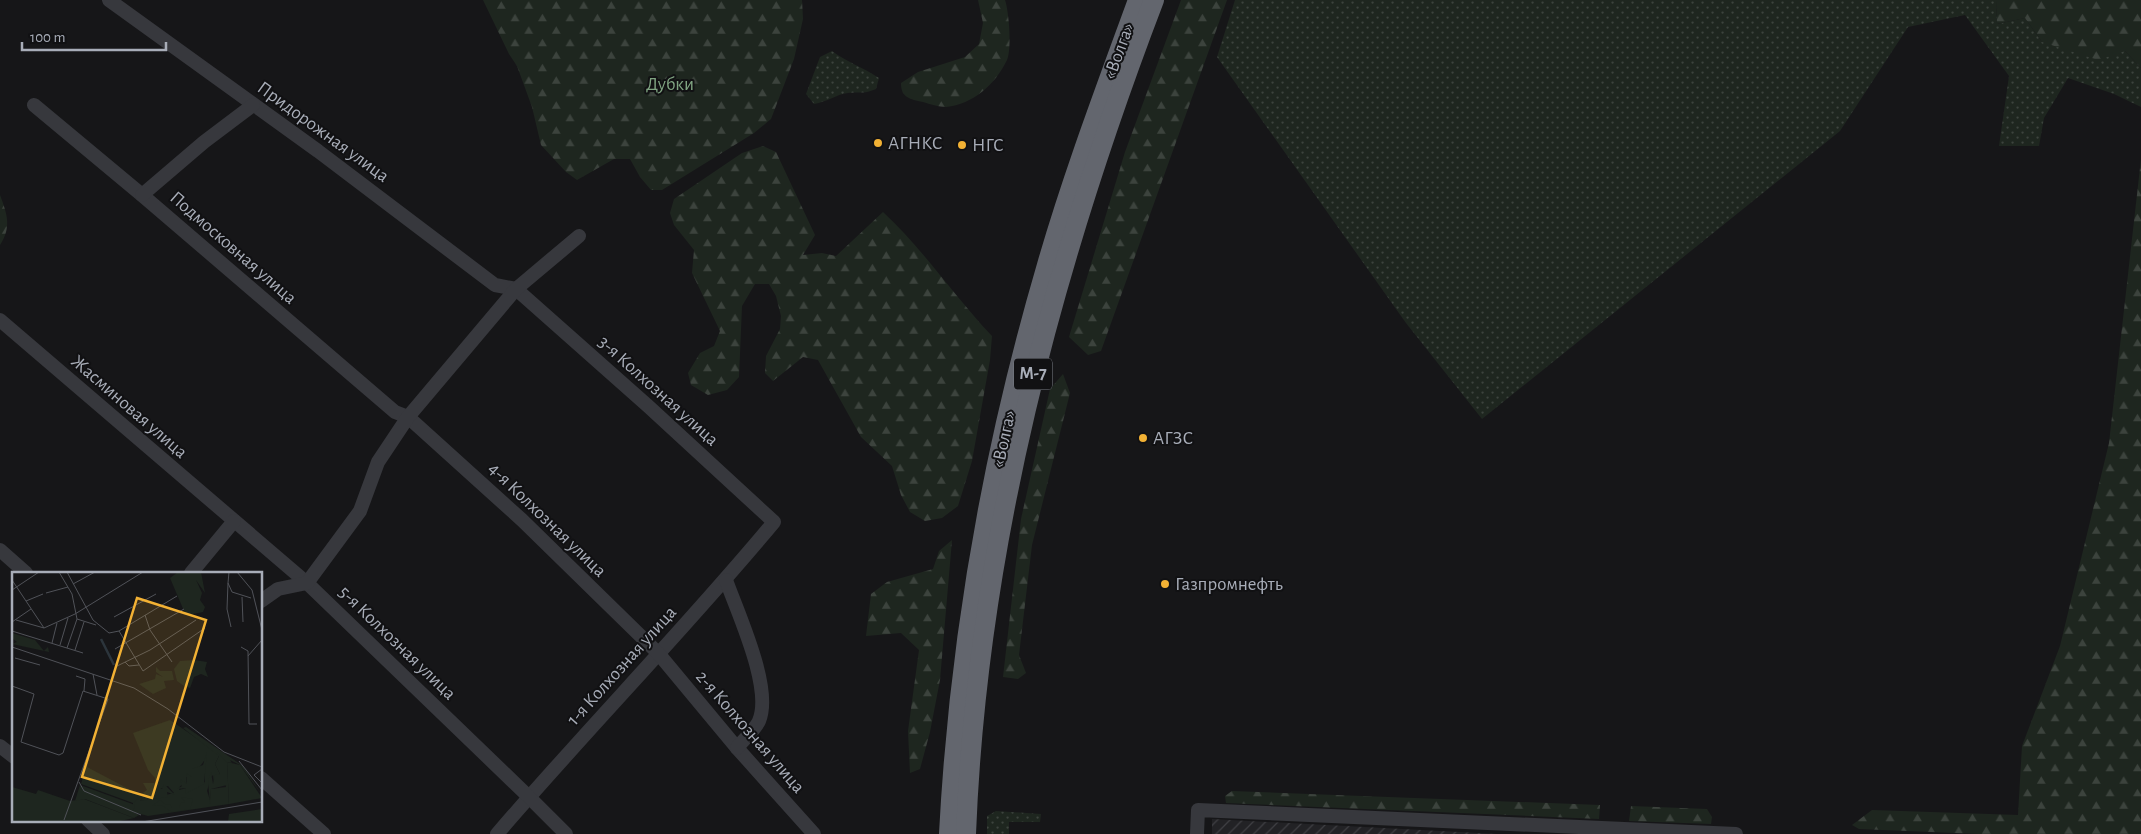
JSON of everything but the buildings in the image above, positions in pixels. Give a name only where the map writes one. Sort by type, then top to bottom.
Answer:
[{"type":"highway","name":"«Волга»","points":[[949,834],[952,779],[968,635],[984,539],[1022,358],[1064,210],[1138,0]]},
{"type":"highway","name":"«Волга»","points":[[966,834],[969,762],[995,559],[1032,377],[1062,270],[1107,124],[1154,0]]},
{"type":"street","name":"Придорожная улица","points":[[109,0],[432,236],[495,285],[516,289]]},
{"type":"street","points":[[142,195],[204,142],[253,104]]},
{"type":"street","name":"Подмосковная улица","points":[[34,105],[395,412],[408,417]]},
{"type":"street","points":[[262,600],[278,588],[306,583],[360,511],[378,462],[408,417],[516,289],[579,236]]},
{"type":"street","name":"3-я Колхозная улица","points":[[516,289],[648,406],[774,522]]},
{"type":"street","name":"Жасминовая улица","points":[[0,320],[234,521]]},
{"type":"street","name":"4-я Колхозная улица","points":[[408,417],[522,520],[658,653]]},
{"type":"street","points":[[192,572],[234,521]]},
{"type":"street","name":"5-я Колхозная улица","points":[[234,521],[306,583],[529,796],[566,834]]},
{"type":"street","name":"1-я Колхозная улица","points":[[498,834],[529,796],[726,580],[774,522]]},
{"type":"street","points":[[0,550],[25,572]]},
{"type":"street","points":[[726,580],[761,680],[763,698],[758,721],[737,748]]},
{"type":"street","name":"2-я Колхозная улица","points":[[658,653],[737,748],[814,834]]},
{"type":"street","points":[[0,746],[12,755]]},
{"type":"street","points":[[262,779],[324,834]]},
{"type":"street","points":[[1197,834],[1198,810],[1736,834]]},
{"type":"street","points":[[90,822],[102,834]]},
{"type":"shaded area","points":[[1212,819],[1497,834],[1212,834]]},
{"type":"green space","name":"Дубки","points":[[483,0],[802,0],[803,19],[794,59],[771,119],[754,133],[662,190],[651,190],[640,177],[630,159],[614,159],[577,180],[566,172],[541,145],[532,107],[517,66],[509,54]]},
{"type":"green space","points":[[978,0],[1005,0],[1009,21],[1009,55],[1002,69],[982,92],[956,105],[946,107],[907,97],[901,88],[901,83],[918,72],[965,57],[979,44],[983,23]]},
{"type":"green space","points":[[1181,0],[1227,0],[1101,351],[1088,355],[1069,337],[1125,152]]},
{"type":"green space","points":[[1235,0],[1996,0],[1997,24],[2025,18],[2042,42],[2125,51],[2141,68],[2141,107],[2114,94],[2068,78],[2044,118],[2039,146],[1999,146],[2009,76],[1965,15],[1908,27],[1840,131],[1482,419],[1406,323],[1217,57]]},
{"type":"green space","points":[[1996,0],[2141,0],[2141,68],[2125,51],[2098,60],[2042,42],[2025,18],[1997,24]]},
{"type":"green space","points":[[832,51],[879,78],[876,89],[852,92],[814,104],[806,94],[820,57]]},
{"type":"green space","points":[[763,146],[776,152],[815,235],[803,255],[822,253],[836,256],[883,212],[912,241],[992,336],[990,360],[972,461],[958,506],[942,518],[925,521],[910,512],[901,495],[892,466],[861,437],[818,360],[803,357],[773,381],[765,373],[766,356],[780,329],[781,316],[776,296],[769,284],[755,284],[742,306],[739,377],[727,390],[708,395],[691,385],[688,373],[700,353],[714,346],[720,331],[692,273],[694,250],[674,225],[670,213],[674,199],[742,153]]},
{"type":"green space","points":[[2141,159],[2141,834],[1979,834],[1859,829],[1852,825],[1872,810],[2018,815],[2022,746],[2060,646],[2109,443]]},
{"type":"green space","points":[[0,195],[5,208],[7,226],[0,245]]},
{"type":"green space","points":[[1063,374],[1070,393],[1032,545],[1019,655],[1026,673],[1018,679],[1003,677],[1021,519],[1050,389]]},
{"type":"green space","points":[[952,540],[940,680],[930,732],[920,769],[910,773],[908,731],[919,650],[901,633],[866,636],[871,594],[887,582],[933,569],[939,551]]},
{"type":"green space","points":[[1232,791],[1600,805],[1599,819],[1226,803],[1225,796]]},
{"type":"green space","points":[[1631,806],[1707,809],[1712,817],[1711,824],[1629,821]]},
{"type":"green space","points":[[996,811],[1041,814],[1040,822],[1009,822],[1009,834],[987,834],[987,816]]},
{"type":"place","name":"АГНКС","points":[[878,143]]},
{"type":"place","name":"НГС","points":[[962,145]]},
{"type":"place","name":"АГЗС","points":[[1143,438]]},
{"type":"place","name":"Газпромнефть","points":[[1165,584]]}]
